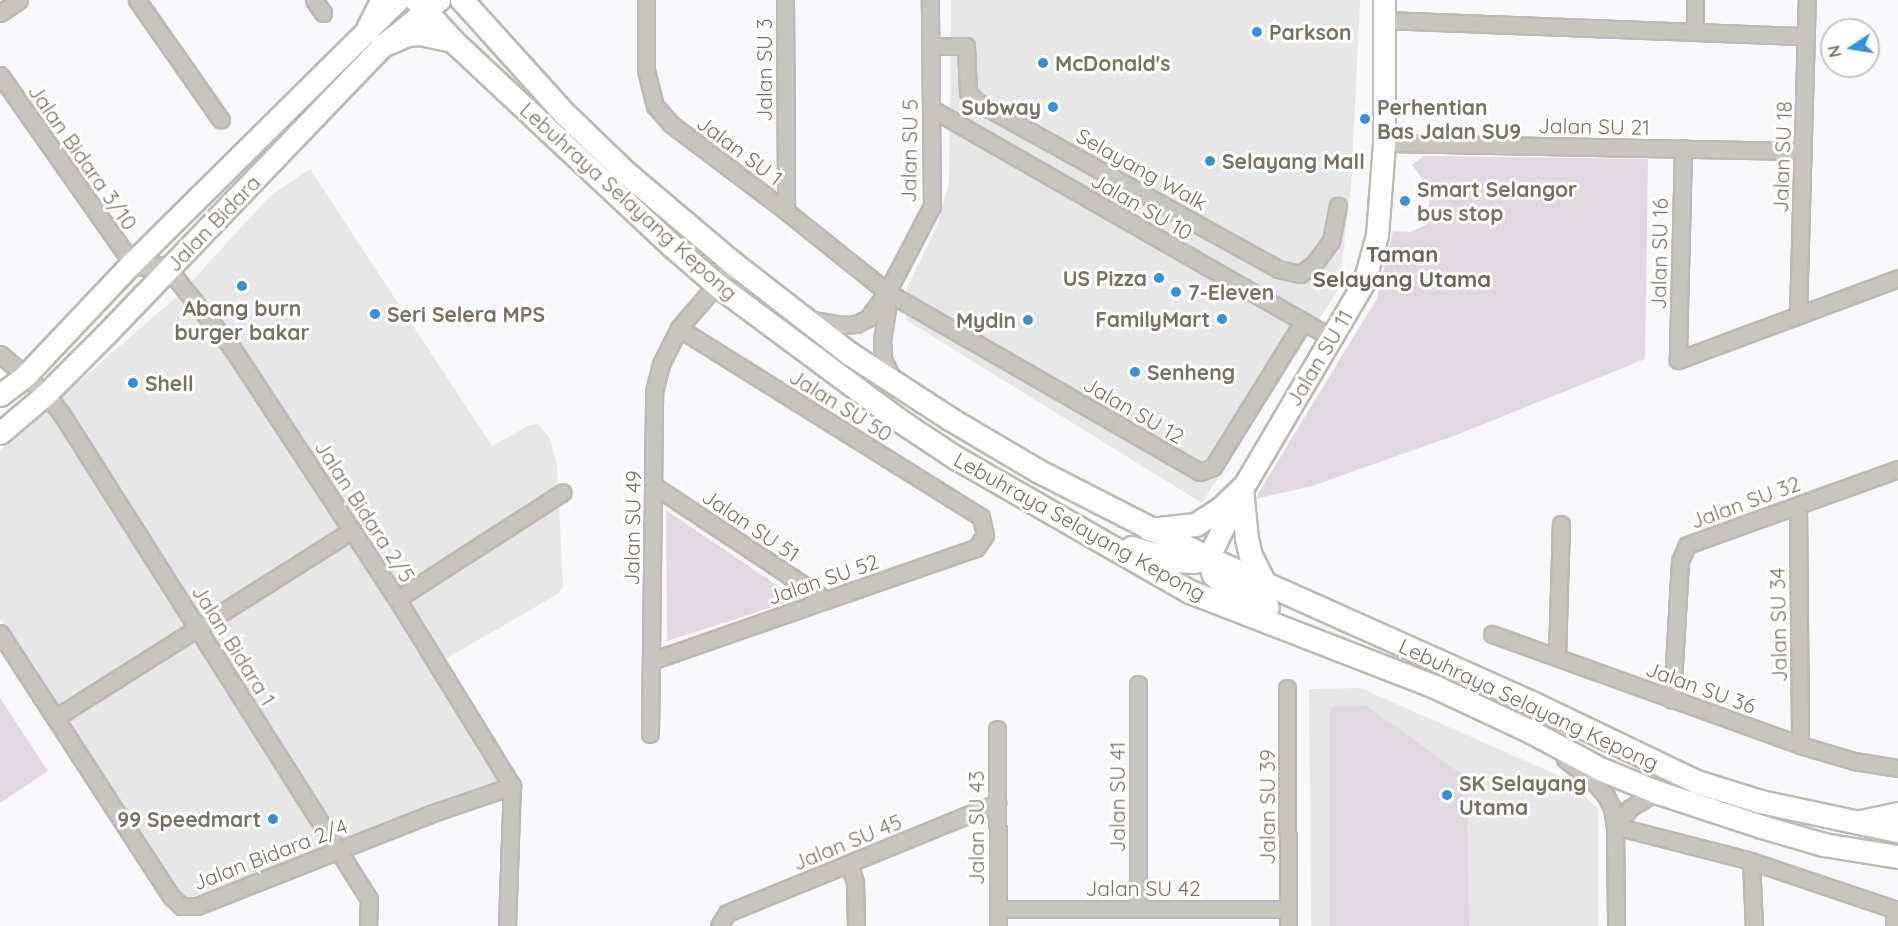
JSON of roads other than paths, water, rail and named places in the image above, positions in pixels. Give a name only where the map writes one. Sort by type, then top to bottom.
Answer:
[{"type":"main road","points":[[368,28],[383,0]]},
{"type":"main road","name":"Jalan Bidara","points":[[0,395],[25,376],[132,263],[398,0]]},
{"type":"main road","name":"Lebuhraya Selayang Kepong","points":[[462,0],[476,9],[566,115],[625,172],[734,264],[804,319],[895,384],[1038,471],[1208,558],[1264,581],[1697,782],[1761,802],[1898,831]]},
{"type":"main road","name":"Jalan Bidara","points":[[0,433],[46,394],[382,46],[427,4]]},
{"type":"main road","name":"Lebuhraya Selayang Kepong","points":[[427,4],[453,41],[672,246],[717,285],[910,427],[956,458],[1190,592],[1406,676],[1533,733],[1600,769],[1656,792],[1824,845],[1898,857]]},
{"type":"main road","name":"Jalan SU 11","points":[[1208,558],[1242,489],[1365,282],[1377,235],[1384,143],[1384,10]]},
{"type":"main road","points":[[382,46],[420,34],[453,41]]},
{"type":"main road","points":[[1150,530],[1196,525],[1221,509],[1242,489]]},
{"type":"main road","points":[[1242,489],[1249,547],[1264,581]]},
{"type":"main road","points":[[1104,542],[1120,544],[1174,561],[1193,562],[1208,558],[1214,575],[1225,586],[1406,676]]},
{"type":"main road","points":[[1853,823],[1898,813]]},
{"type":"street","points":[[0,13],[19,0]]},
{"type":"street","points":[[136,0],[221,120]]},
{"type":"street","points":[[314,0],[323,13]]},
{"type":"street","name":"Jalan SU 1","points":[[646,0],[646,70],[655,106],[671,124],[786,211],[887,292]]},
{"type":"street","name":"Jalan SU 3","points":[[785,0],[786,211]]},
{"type":"street","name":"Jalan SU 5","points":[[804,319],[842,325],[856,324],[868,318],[887,292],[932,206],[930,0]]},
{"type":"street","points":[[1695,0],[1695,32]]},
{"type":"street","name":"Jalan SU 18","points":[[1798,315],[1807,0]]},
{"type":"street","points":[[1384,10],[1695,32],[1806,36]]},
{"type":"street","name":"Selayang Walk","points":[[930,46],[966,46],[968,92],[977,102],[1278,269],[1300,274],[1314,264],[1331,241],[1338,206]]},
{"type":"street","name":"Jalan Bidara 3/10","points":[[0,75],[132,263]]},
{"type":"street","name":"Jalan SU 10","points":[[932,110],[1332,338]]},
{"type":"street","name":"Jalan SU 21","points":[[1384,143],[1803,151]]},
{"type":"street","name":"Jalan SU 16","points":[[1683,148],[1678,360],[1798,315]]},
{"type":"street","points":[[132,263],[136,267],[158,264],[169,269]]},
{"type":"street","name":"Jalan SU 49","points":[[650,734],[654,392],[661,364],[679,328],[734,264]]},
{"type":"street","name":"Jalan Bidara 2/5","points":[[169,269],[232,348],[397,599],[512,786]]},
{"type":"street","points":[[1798,315],[1898,278]]},
{"type":"street","name":"Jalan SU 5","points":[[887,292],[882,340],[884,359],[895,384]]},
{"type":"street","name":"Jalan SU 12","points":[[887,292],[1200,472],[1214,467],[1303,322]]},
{"type":"street","name":"Jalan SU 50","points":[[679,328],[981,517]]},
{"type":"street","name":"Jalan Bidara 1","points":[[0,354],[46,394],[61,413],[369,899],[368,926]]},
{"type":"street","name":"Jalan SU 32","points":[[1672,700],[1680,561],[1687,545],[1898,469]]},
{"type":"street","name":"Jalan SU 51","points":[[653,485],[826,600]]},
{"type":"street","points":[[397,599],[562,492]]},
{"type":"street","name":"Jalan SU 34","points":[[1798,505],[1800,745]]},
{"type":"street","name":"Jalan SU 52","points":[[651,661],[976,548],[985,535],[981,517]]},
{"type":"street","points":[[1557,657],[1561,524]]},
{"type":"street","points":[[55,718],[352,530]]},
{"type":"street","name":"Jalan Bidara 2/4","points":[[0,633],[171,896],[181,906],[197,906],[338,850],[512,786]]},
{"type":"street","name":"Jalan SU 36","points":[[1492,634],[1800,745],[1854,761],[1898,768]]},
{"type":"street","name":"Jalan SU 41","points":[[1138,684],[1138,909]]},
{"type":"street","name":"Jalan SU 39","points":[[1287,688],[1288,926]]},
{"type":"street","name":"Jalan SU 43","points":[[997,729],[998,926]]},
{"type":"street","points":[[1533,733],[1600,789],[1612,807],[1615,826],[1616,926]]},
{"type":"street","points":[[507,926],[512,786]]},
{"type":"street","points":[[1615,826],[1630,808],[1656,792]]},
{"type":"street","name":"Jalan SU 45","points":[[719,926],[727,913],[997,803]]},
{"type":"street","points":[[1615,826],[1751,861],[1894,909],[1894,926]]},
{"type":"street","points":[[1751,861],[1754,926]]},
{"type":"street","points":[[849,864],[855,883],[856,926]]},
{"type":"street","name":"Jalan SU 42","points":[[998,909],[1288,909]]},
{"type":"place","name":"Parkson","points":[[1257,32]]},
{"type":"place","name":"McDonald's","points":[[1043,63]]},
{"type":"place","name":"Subway","points":[[1053,107]]},
{"type":"place","name":"Perhentian Bas Jalan SU9","points":[[1365,119]]},
{"type":"place","name":"Selayang Mall","points":[[1210,161]]},
{"type":"place","name":"Smart Selangor bus stop","points":[[1405,201]]},
{"type":"place","name":"US Pizza","points":[[1159,278]]},
{"type":"place","name":"Abang burn burger bakar","points":[[242,286]]},
{"type":"place","name":"7-Eleven","points":[[1176,292]]},
{"type":"place","name":"Seri Selera MPS","points":[[375,314]]},
{"type":"place","name":"FamilyMart","points":[[1222,319]]},
{"type":"place","name":"Mydin","points":[[1028,320]]},
{"type":"place","name":"Senheng","points":[[1135,372]]},
{"type":"place","name":"Shell","points":[[133,383]]},
{"type":"place","name":"SK Selayang Utama","points":[[1447,795]]},
{"type":"place","name":"99 Speedmart","points":[[273,819]]},
{"type":"district","name":"Taman Selayang Utama","points":[[1402,266]]}]
